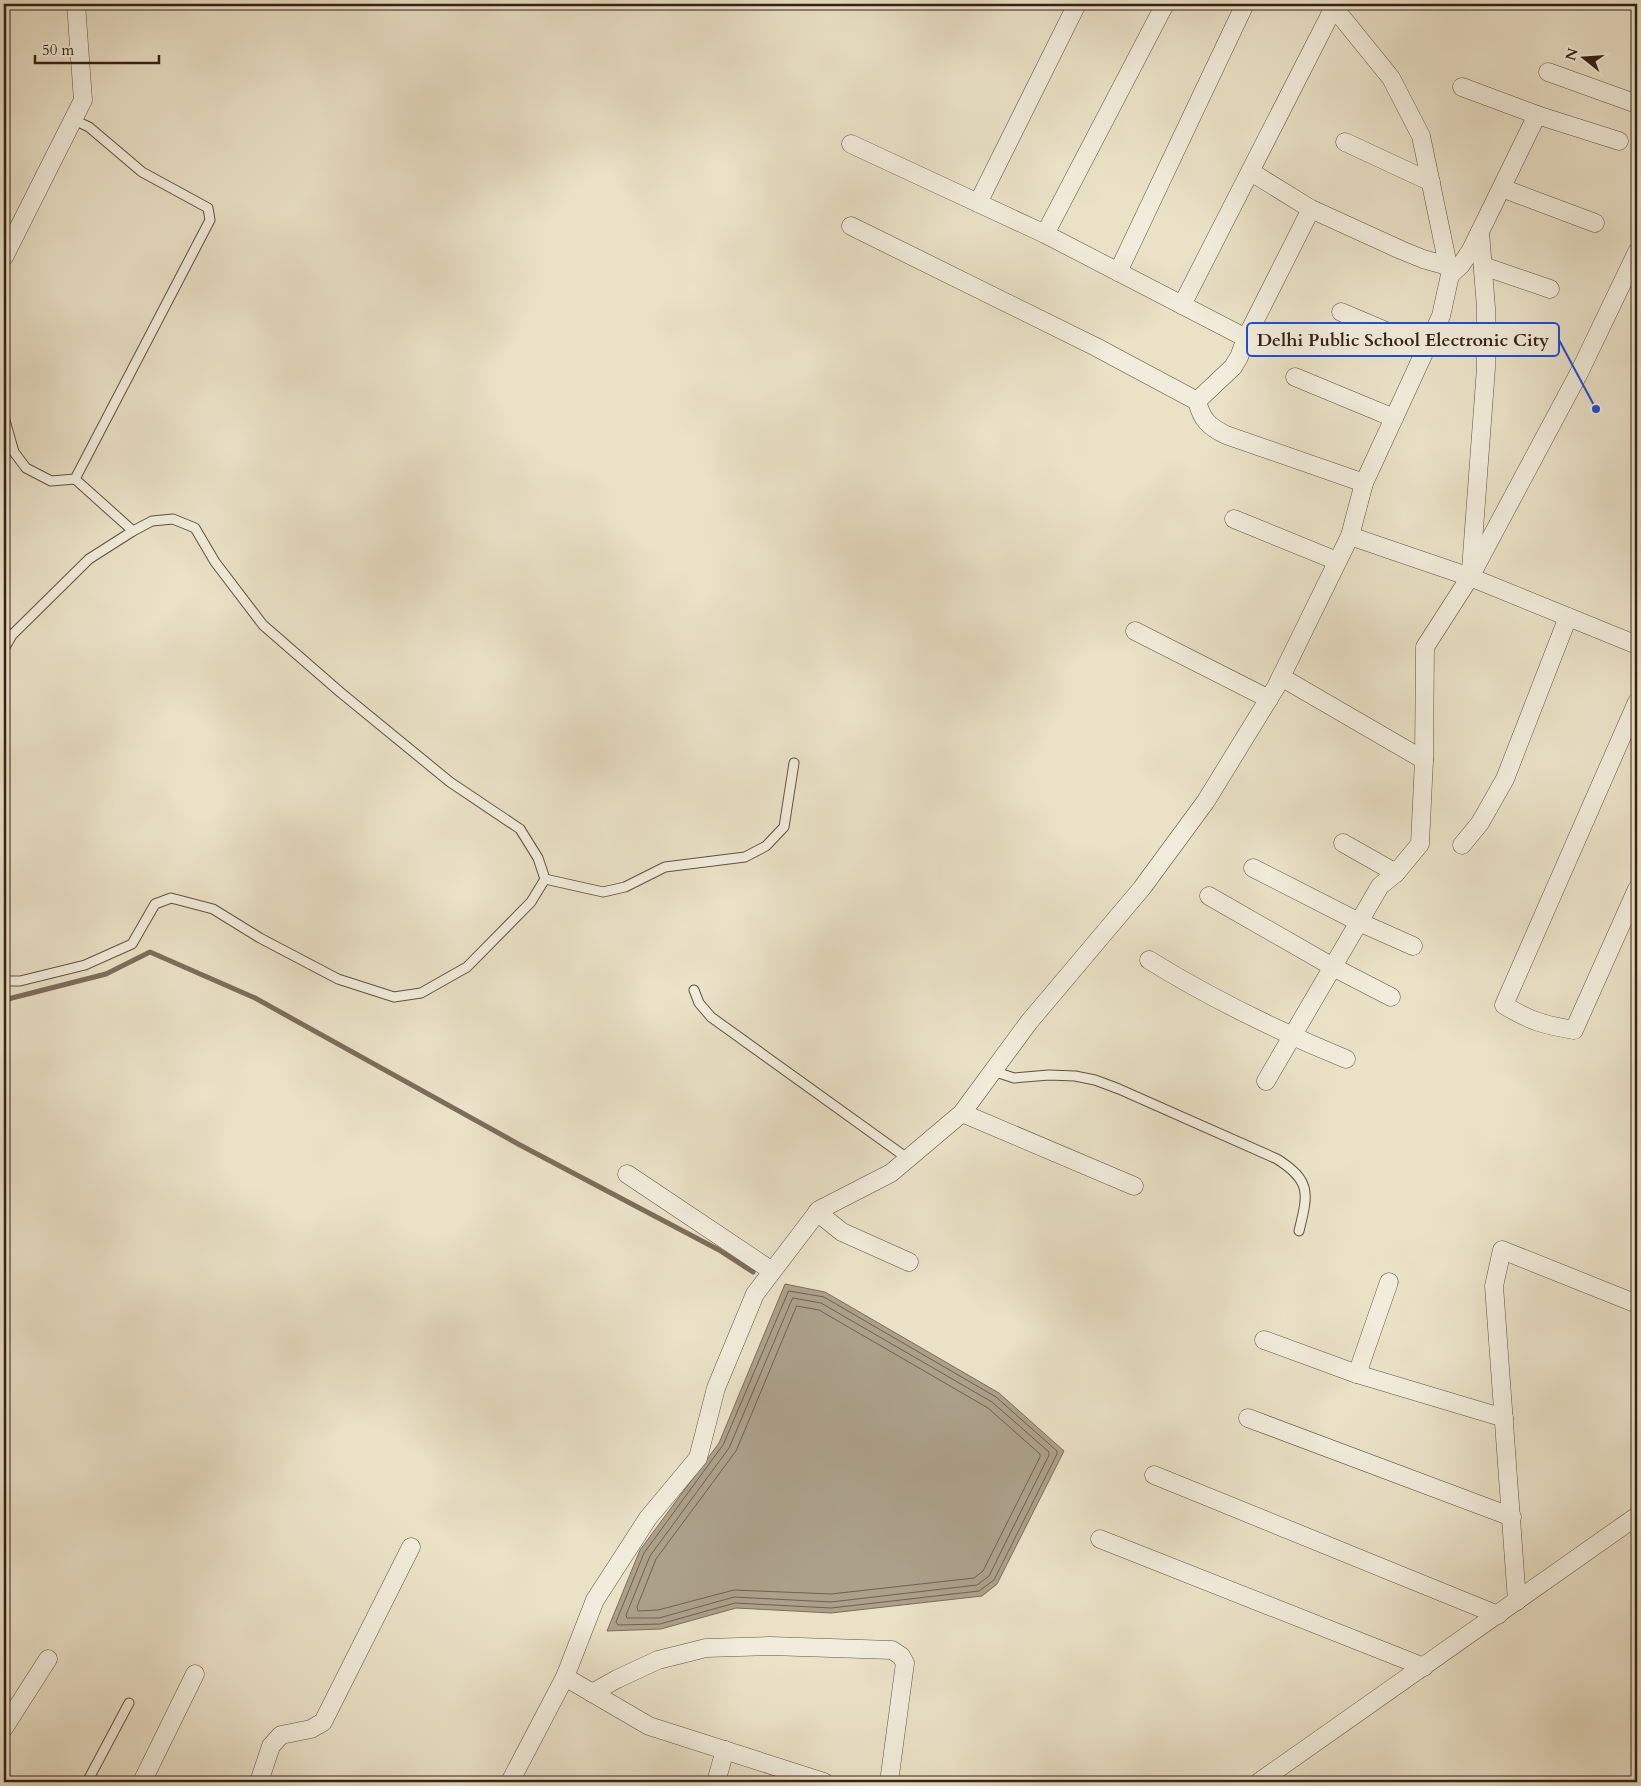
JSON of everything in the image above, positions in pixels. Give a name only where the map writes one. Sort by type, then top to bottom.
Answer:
[{"type":"street","points":[[4,257],[83,100],[76,4]]},
{"type":"street","points":[[978,203],[1077,4]]},
{"type":"street","points":[[1045,234],[1165,4]]},
{"type":"street","points":[[1118,272],[1244,4]]},
{"type":"street","points":[[510,1782],[565,1676],[594,1600],[648,1518],[698,1458],[716,1388],[755,1294],[818,1210],[891,1173],[962,1113],[1029,1022],[1142,888],[1206,801],[1269,699],[1350,536],[1364,483],[1442,316],[1449,270],[1421,136],[1391,78],[1332,6],[1251,172],[1182,305]]},
{"type":"street","points":[[1548,72],[1637,104]]},
{"type":"street","points":[[1462,86],[1537,115],[1619,141]]},
{"type":"street","points":[[1251,172],[1311,209],[1449,270],[1461,265],[1480,232],[1537,115]]},
{"type":"street","points":[[1345,142],[1431,182]]},
{"type":"street","points":[[851,144],[1045,234],[1246,338]]},
{"type":"street","points":[[1502,188],[1595,223]]},
{"type":"street","points":[[1197,401],[1233,367],[1239,357],[1246,338],[1311,209]]},
{"type":"street","points":[[851,226],[1096,347],[1197,401],[1200,414],[1215,430],[1364,483]]},
{"type":"street","points":[[1470,577],[1486,368],[1486,308],[1480,232]]},
{"type":"street","points":[[1266,1081],[1380,886],[1396,873],[1420,844],[1424,760],[1425,648],[1470,577],[1579,373],[1637,252]]},
{"type":"street","points":[[1482,266],[1550,289]]},
{"type":"street","points":[[1341,312],[1426,348]]},
{"type":"street","points":[[1295,377],[1394,418]]},
{"type":"street","points":[[1234,519],[1338,561]]},
{"type":"street","points":[[1350,536],[1470,577],[1637,645]]},
{"type":"street","points":[[1462,845],[1480,823],[1505,779],[1568,617]]},
{"type":"street","points":[[1135,631],[1269,699]]},
{"type":"street","points":[[1281,676],[1424,760]]},
{"type":"street","points":[[1637,702],[1504,1005],[1525,1018],[1549,1026],[1574,1030],[1637,889]]},
{"type":"street","points":[[1343,843],[1396,873]]},
{"type":"street","points":[[1253,868],[1359,922],[1413,946]]},
{"type":"street","points":[[1209,896],[1333,967],[1391,997]]},
{"type":"street","points":[[1149,960],[1186,983],[1293,1037],[1346,1059]]},
{"type":"street","points":[[962,1113],[1134,1186]]},
{"type":"street","points":[[627,1174],[772,1271]]},
{"type":"street","points":[[817,1212],[842,1232],[910,1262]]},
{"type":"street","points":[[1517,1601],[1494,1286],[1502,1250],[1637,1304]]},
{"type":"street","points":[[1357,1374],[1389,1282]]},
{"type":"street","points":[[1264,1340],[1357,1374],[1504,1418]]},
{"type":"street","points":[[1248,1418],[1512,1517]]},
{"type":"street","points":[[1154,1475],[1498,1615]]},
{"type":"street","points":[[1259,1782],[1637,1516]]},
{"type":"street","points":[[1100,1539],[1424,1667]]},
{"type":"street","points":[[259,1782],[272,1746],[281,1735],[311,1729],[323,1722],[411,1548]]},
{"type":"street","points":[[592,1693],[658,1660],[706,1648],[770,1646],[892,1650],[901,1656],[905,1663],[890,1782]]},
{"type":"street","points":[[4,1728],[48,1659]]},
{"type":"street","points":[[142,1782],[194,1674]]},
{"type":"street","points":[[565,1676],[649,1726],[824,1782]]},
{"type":"street","points":[[716,1782],[725,1750]]},
{"type":"lane","points":[[74,120],[89,128],[142,172],[208,208],[210,220],[75,480]]},
{"type":"lane","points":[[4,418],[14,452],[26,468],[50,481],[75,480],[133,530]]},
{"type":"lane","points":[[4,649],[12,635],[89,559],[133,530],[152,521],[173,519],[195,528],[215,562],[263,625],[340,692],[450,782],[520,830],[538,858],[545,879],[531,902],[467,966],[421,994],[394,997],[338,979],[260,938],[213,909],[171,898],[155,904],[132,944],[85,965],[20,981],[4,981]]},
{"type":"lane","points":[[545,879],[604,892],[625,887],[665,868],[745,857],[766,846],[784,827],[794,763]]},
{"type":"lane","points":[[694,990],[699,1003],[710,1017],[907,1158]]},
{"type":"lane","points":[[993,1071],[1014,1078],[1049,1075],[1075,1076],[1095,1080],[1276,1159],[1292,1168],[1305,1187],[1305,1205],[1299,1231]]},
{"type":"lane","points":[[87,1782],[129,1703]]},
{"type":"water","points":[[785,1284],[825,1292],[999,1393],[1064,1451],[997,1584],[982,1596],[831,1613],[736,1608],[661,1629],[607,1631],[640,1550],[719,1443]]},
{"type":"waterway","points":[[4,1004],[8,999],[106,974],[150,952],[255,998],[520,1145],[719,1250],[753,1272]]},
{"type":"place","name":"Delhi Public School Electronic City","points":[[1596,409]]}]
